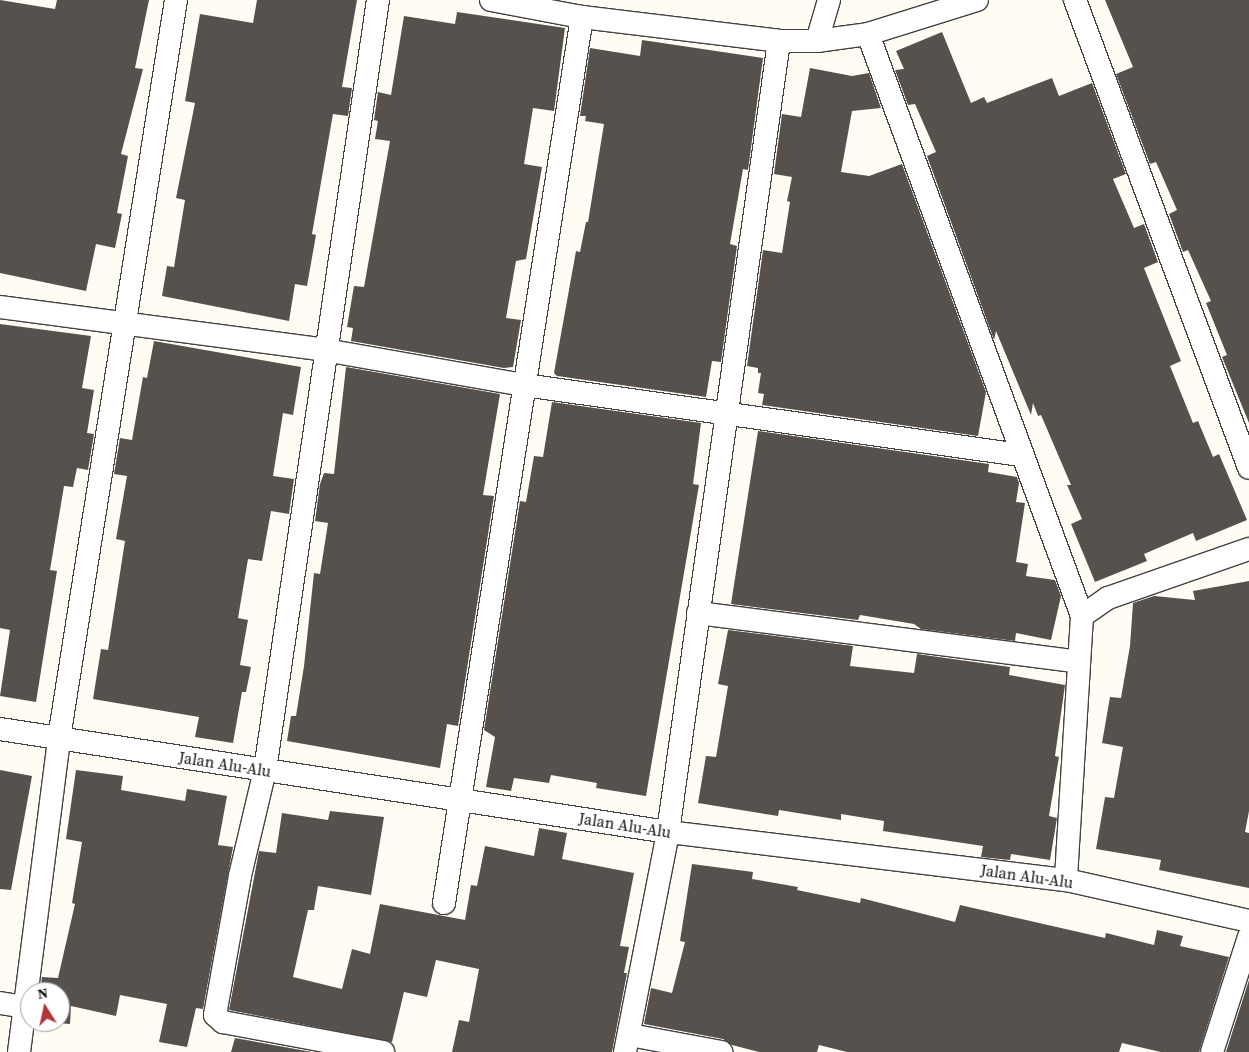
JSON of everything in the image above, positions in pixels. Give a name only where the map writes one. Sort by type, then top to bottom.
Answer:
[{"type":"street","points":[[27,982],[59,738],[123,324],[176,0]]},
{"type":"street","points":[[378,0],[325,350],[265,770],[240,876],[214,1015],[223,1022],[383,1052]]},
{"type":"street","points":[[491,0],[582,17],[779,41],[816,41],[868,34],[977,0]]},
{"type":"street","points":[[816,41],[829,0]]},
{"type":"street","points":[[1075,0],[1249,468]]},
{"type":"street","points":[[444,903],[462,800],[524,385],[582,17]]},
{"type":"street","points":[[868,34],[1020,455],[1082,616],[1066,880]]},
{"type":"street","points":[[721,1052],[627,1044],[668,832],[779,41]]},
{"type":"street","points":[[0,306],[325,350],[524,385],[728,412],[1020,455]]},
{"type":"street","points":[[1082,616],[1108,598],[1249,549]]},
{"type":"street","points":[[698,613],[1078,662]]},
{"type":"street","name":"Jalan Alu-Alu","points":[[0,729],[668,832],[1066,880],[1249,922]]},
{"type":"street","points":[[1212,1052],[1249,937]]},
{"type":"street","points":[[0,1003],[20,1006]]},
{"type":"street","points":[[19,1052],[21,1032]]},
{"type":"building","points":[[0,0],[55,9],[57,0],[149,0],[135,68],[143,69],[121,154],[128,156],[117,213],[122,214],[115,248],[96,244],[86,291],[0,273]]},
{"type":"building","points":[[257,0],[357,0],[342,87],[352,88],[348,116],[333,114],[312,234],[316,235],[307,286],[295,284],[289,321],[162,296],[167,266],[174,267],[185,200],[176,198],[195,103],[185,101],[200,14],[253,23]]},
{"type":"building","points":[[1105,0],[1249,0],[1249,423],[1222,357],[1227,355],[1206,303],[1211,301],[1188,250],[1183,252],[1169,214],[1177,210],[1156,162],[1150,164],[1116,74],[1133,67]]},
{"type":"building","points":[[457,12],[565,28],[554,111],[533,108],[524,164],[542,167],[526,259],[516,261],[506,318],[521,320],[513,367],[504,368],[351,341],[353,328],[347,327],[354,286],[364,287],[390,141],[375,139],[378,121],[374,120],[378,92],[391,95],[404,16],[455,24]]},
{"type":"building","points":[[942,32],[971,103],[984,97],[987,103],[1052,78],[1059,96],[1092,83],[1126,174],[1113,179],[1134,228],[1144,224],[1158,262],[1144,268],[1181,361],[1170,366],[1193,423],[1198,421],[1213,457],[1219,454],[1247,520],[1196,541],[1193,533],[1144,554],[1147,561],[1095,582],[1071,524],[1082,519],[1067,485],[1071,485],[1041,415],[1038,416],[1033,403],[1031,415],[996,331],[994,340],[927,156],[936,152],[915,104],[908,105],[895,70],[904,69],[896,51]]},
{"type":"building","points":[[642,40],[763,58],[748,170],[743,169],[730,244],[737,246],[721,362],[712,361],[706,397],[557,376],[554,373],[576,251],[580,252],[586,222],[588,222],[604,124],[585,121],[586,116],[580,116],[590,48],[640,56]]},
{"type":"building","points":[[810,68],[852,76],[869,73],[881,108],[852,111],[841,172],[869,176],[902,164],[986,392],[978,436],[762,405],[764,394],[758,393],[761,373],[758,373],[758,368],[747,366],[763,250],[782,253],[790,202],[787,201],[792,177],[774,174],[782,114],[801,117]]},
{"type":"building","points":[[0,324],[91,336],[82,388],[94,390],[87,433],[94,434],[88,470],[77,468],[73,487],[64,486],[50,570],[57,571],[36,702],[0,696],[10,630],[0,628]]},
{"type":"building","points":[[154,341],[301,367],[293,415],[283,413],[273,476],[294,479],[289,514],[271,511],[262,561],[248,559],[238,618],[248,620],[240,665],[251,667],[246,692],[242,692],[233,743],[195,737],[199,717],[93,699],[101,649],[108,650],[125,541],[116,539],[127,476],[114,474],[120,438],[132,440],[143,377],[147,378]]},
{"type":"building","points":[[346,367],[500,394],[483,495],[494,496],[458,726],[447,724],[440,768],[287,741],[291,716],[296,716],[304,666],[314,573],[320,574],[328,523],[315,521],[320,484],[324,473],[334,474]]},
{"type":"building","points":[[552,402],[701,423],[693,484],[699,485],[646,796],[596,788],[597,783],[551,775],[549,783],[514,778],[511,791],[486,787],[495,737],[484,730],[520,501],[526,502],[534,456],[543,457]]},
{"type":"building","points":[[758,431],[989,464],[988,472],[1017,477],[1019,483],[1016,502],[1025,503],[1016,562],[1028,564],[1026,576],[1055,580],[1061,596],[1051,640],[1016,633],[1015,641],[921,629],[914,624],[860,615],[858,620],[731,604]]},
{"type":"building","points":[[1249,581],[1249,811],[1245,832],[1249,833],[1249,888],[1159,870],[1161,860],[1096,849],[1105,797],[1114,798],[1123,747],[1102,743],[1110,697],[1121,698],[1130,646],[1133,603],[1154,596],[1195,600],[1193,591]]},
{"type":"building","points":[[728,630],[853,646],[850,666],[914,673],[917,654],[1010,667],[1009,675],[1065,685],[1055,756],[1059,757],[1049,816],[1057,818],[1050,860],[1011,854],[1010,860],[981,857],[983,846],[883,831],[884,821],[841,814],[841,820],[779,810],[778,816],[698,803],[706,756],[716,757],[728,686],[718,684]]},
{"type":"building","points":[[0,770],[32,776],[11,890],[0,889]]},
{"type":"building","points":[[76,770],[123,776],[121,790],[185,801],[187,789],[227,796],[218,845],[233,847],[203,1009],[196,1008],[187,1047],[159,1042],[167,1004],[120,995],[116,1016],[71,1006],[70,1024],[70,982],[41,982],[42,977],[58,978],[75,904],[72,903],[82,842],[66,839]]},
{"type":"building","points":[[330,811],[384,817],[371,895],[318,886],[314,910],[308,910],[293,977],[342,989],[352,949],[370,954],[380,904],[465,920],[471,885],[477,886],[485,846],[534,856],[539,828],[567,833],[562,859],[634,873],[620,946],[629,947],[624,973],[627,973],[612,1052],[452,1052],[459,1020],[469,1022],[479,969],[436,960],[427,997],[404,992],[392,1042],[229,1010],[259,851],[276,853],[282,813],[328,820]]},
{"type":"building","points":[[692,864],[753,872],[752,879],[798,887],[797,890],[860,903],[861,898],[955,922],[960,905],[1105,938],[1106,933],[1154,945],[1157,930],[1183,936],[1180,946],[1229,957],[1199,1052],[1161,1052],[1122,1043],[1119,1052],[847,1052],[819,1045],[817,1052],[759,1052],[732,1045],[723,1039],[644,1024],[651,988],[672,993],[685,942],[680,941]]},
{"type":"building","points":[[1249,980],[1249,1052],[1226,1052]]},
{"type":"building","points":[[235,1038],[312,1052],[231,1052]]}]
